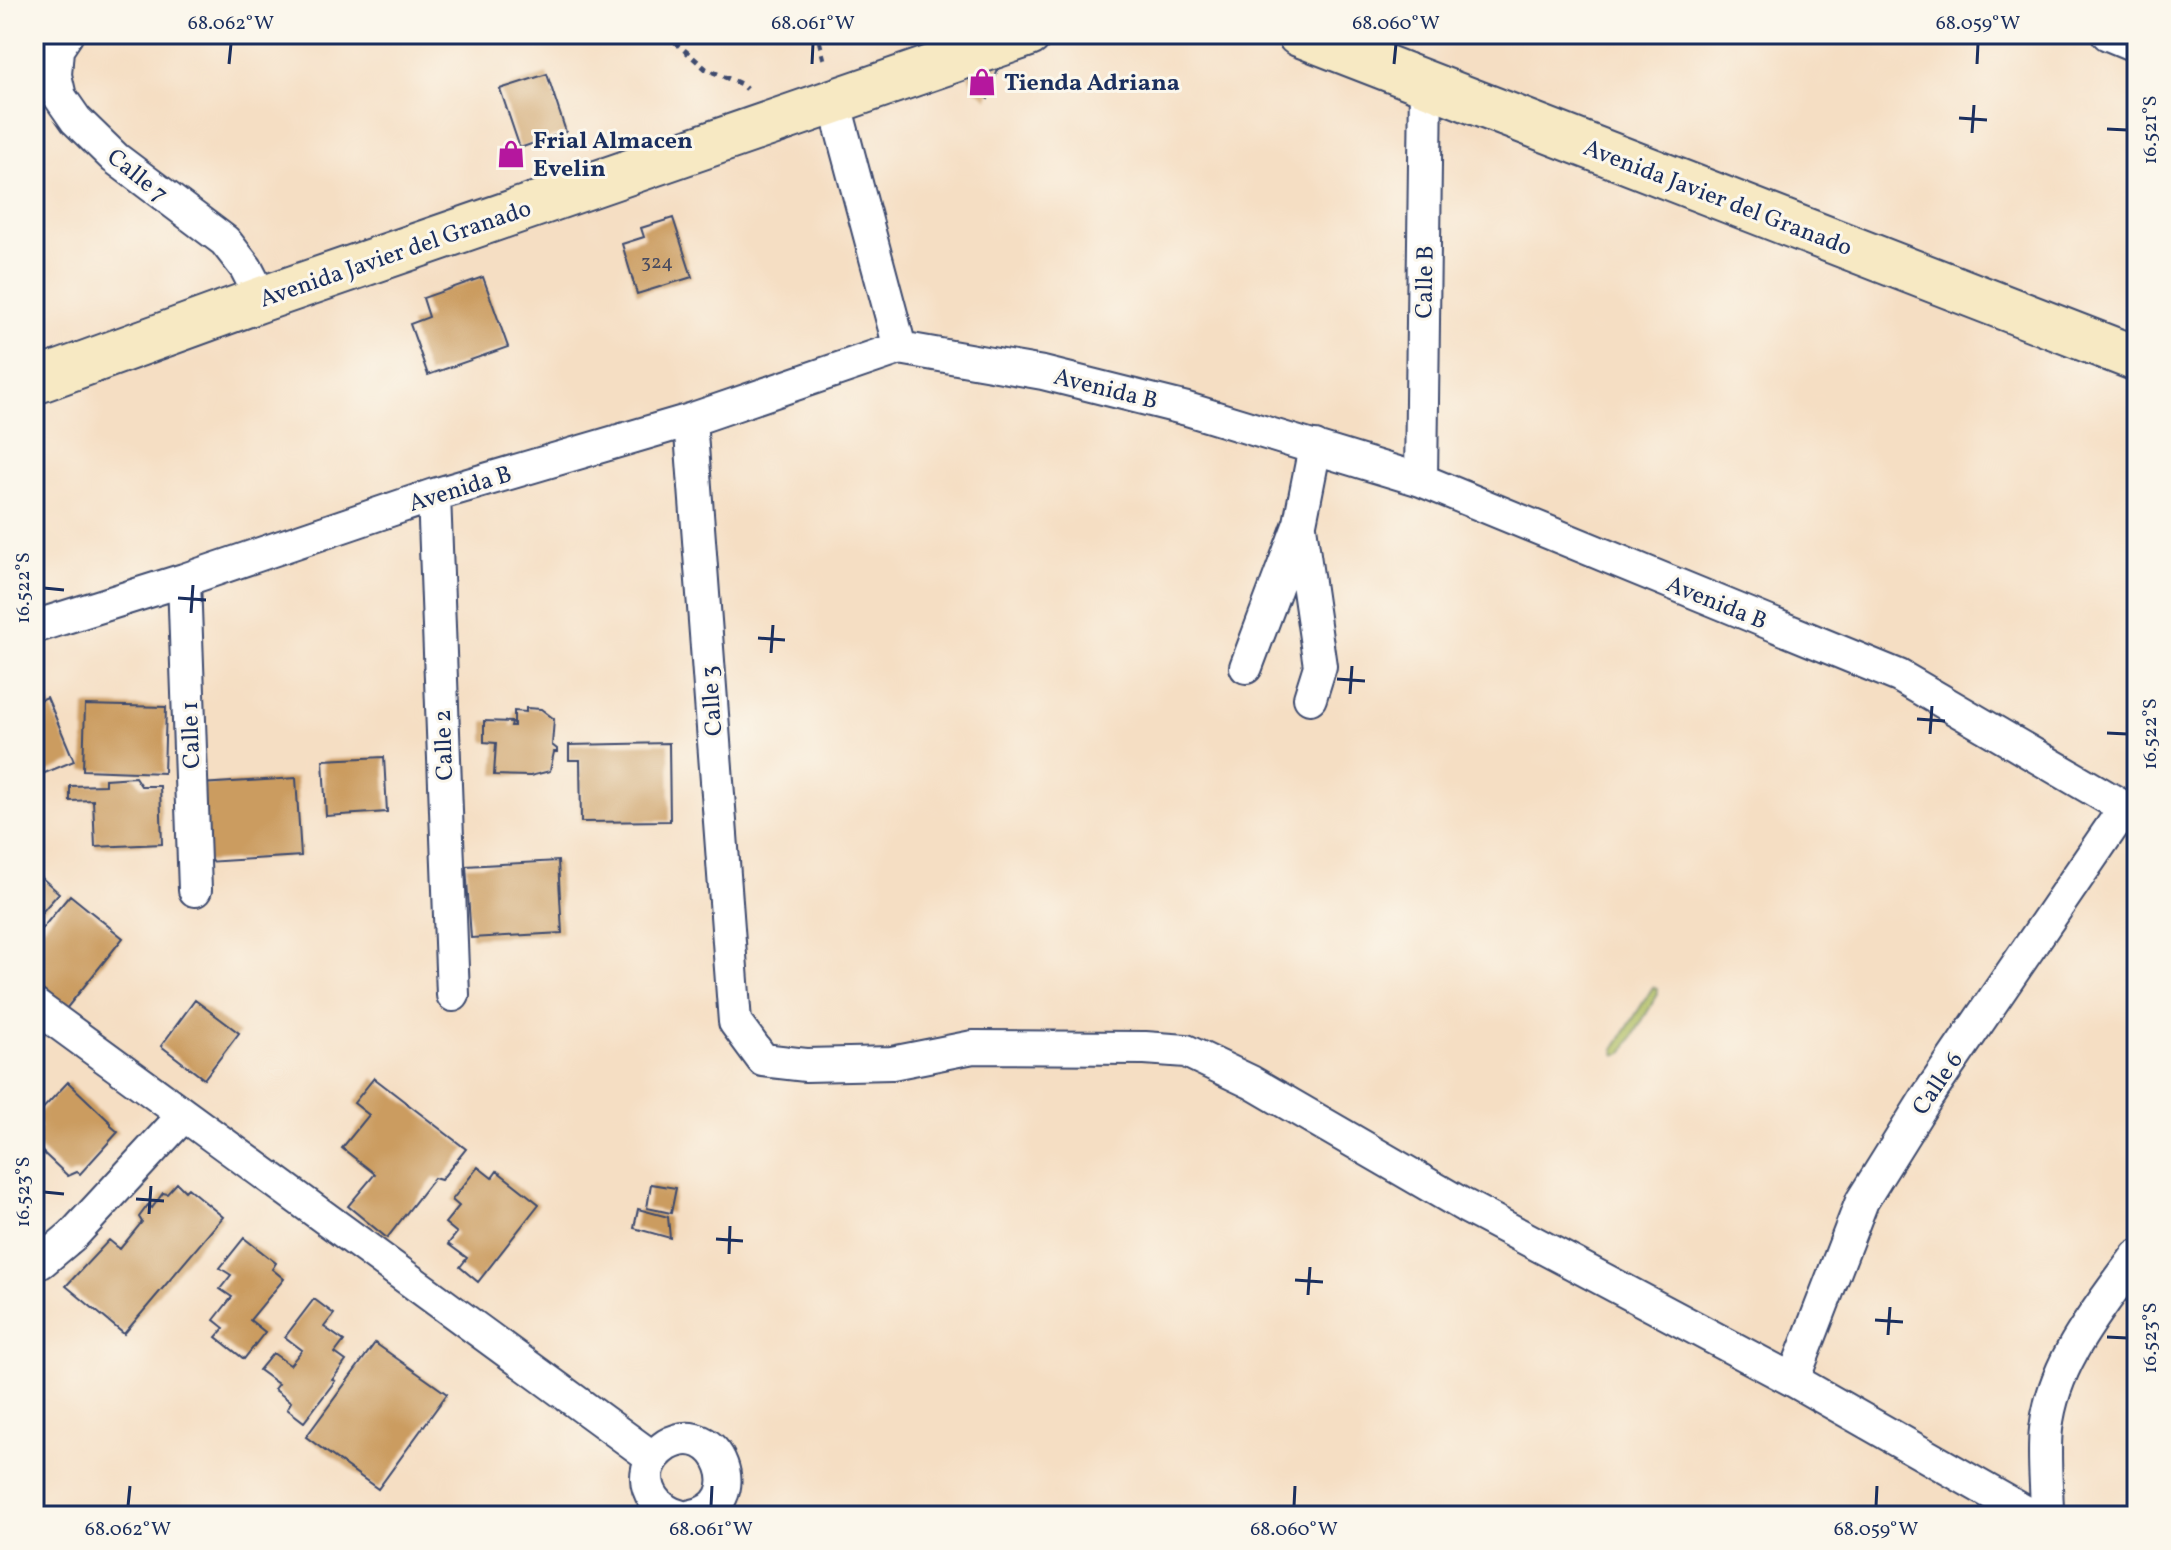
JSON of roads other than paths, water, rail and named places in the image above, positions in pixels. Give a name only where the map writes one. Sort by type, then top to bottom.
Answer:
[{"type":"street","name":"Calle 7","points":[[67,34],[57,49],[55,75],[60,97],[76,120],[115,158],[225,241],[246,268],[262,299]]},
{"type":"street","name":"Avenida Javier del Granado","points":[[34,382],[262,299],[1029,34]]},
{"type":"street","name":"Avenida Javier del Granado","points":[[1299,34],[2137,359]]},
{"type":"street","points":[[2108,34],[2137,46]]},
{"type":"street","name":"Calle B","points":[[1421,480],[1426,84]]},
{"type":"street","points":[[834,101],[900,348]]},
{"type":"street","name":"Avenida B","points":[[34,627],[434,495],[690,420],[900,348],[1043,373],[1187,409],[1421,480],[1899,676],[2130,812]]},
{"type":"street","name":"Calle 3","points":[[690,420],[735,1022],[763,1060],[775,1064],[843,1066],[892,1063],[973,1047],[1186,1051],[1251,1082],[1465,1206],[1793,1380],[2032,1516]]},
{"type":"street","points":[[1246,667],[1300,523],[1315,447]]},
{"type":"street","name":"Calle 2","points":[[434,495],[453,995]]},
{"type":"street","points":[[1300,523],[1320,666],[1310,698]]},
{"type":"street","name":"Calle 1","points":[[184,580],[195,890]]},
{"type":"street","name":"Calle 6","points":[[1793,1380],[1862,1201],[1927,1097],[2130,812]]},
{"type":"street","points":[[34,1005],[653,1458]]},
{"type":"street","points":[[34,1263],[41,1262],[73,1235],[184,1115]]},
{"type":"street","points":[[2047,1516],[2046,1430],[2053,1392],[2076,1340],[2137,1256]]},
{"type":"street","points":[[679,1516],[664,1510],[650,1492],[648,1469],[653,1458],[672,1442],[685,1439],[697,1441],[718,1456],[726,1479],[717,1503],[708,1511],[692,1516]]},
{"type":"place","name":"Tienda Adriana","points":[[982,82]]},
{"type":"place","name":"Frial Almacen Evelin","points":[[511,154]]}]
